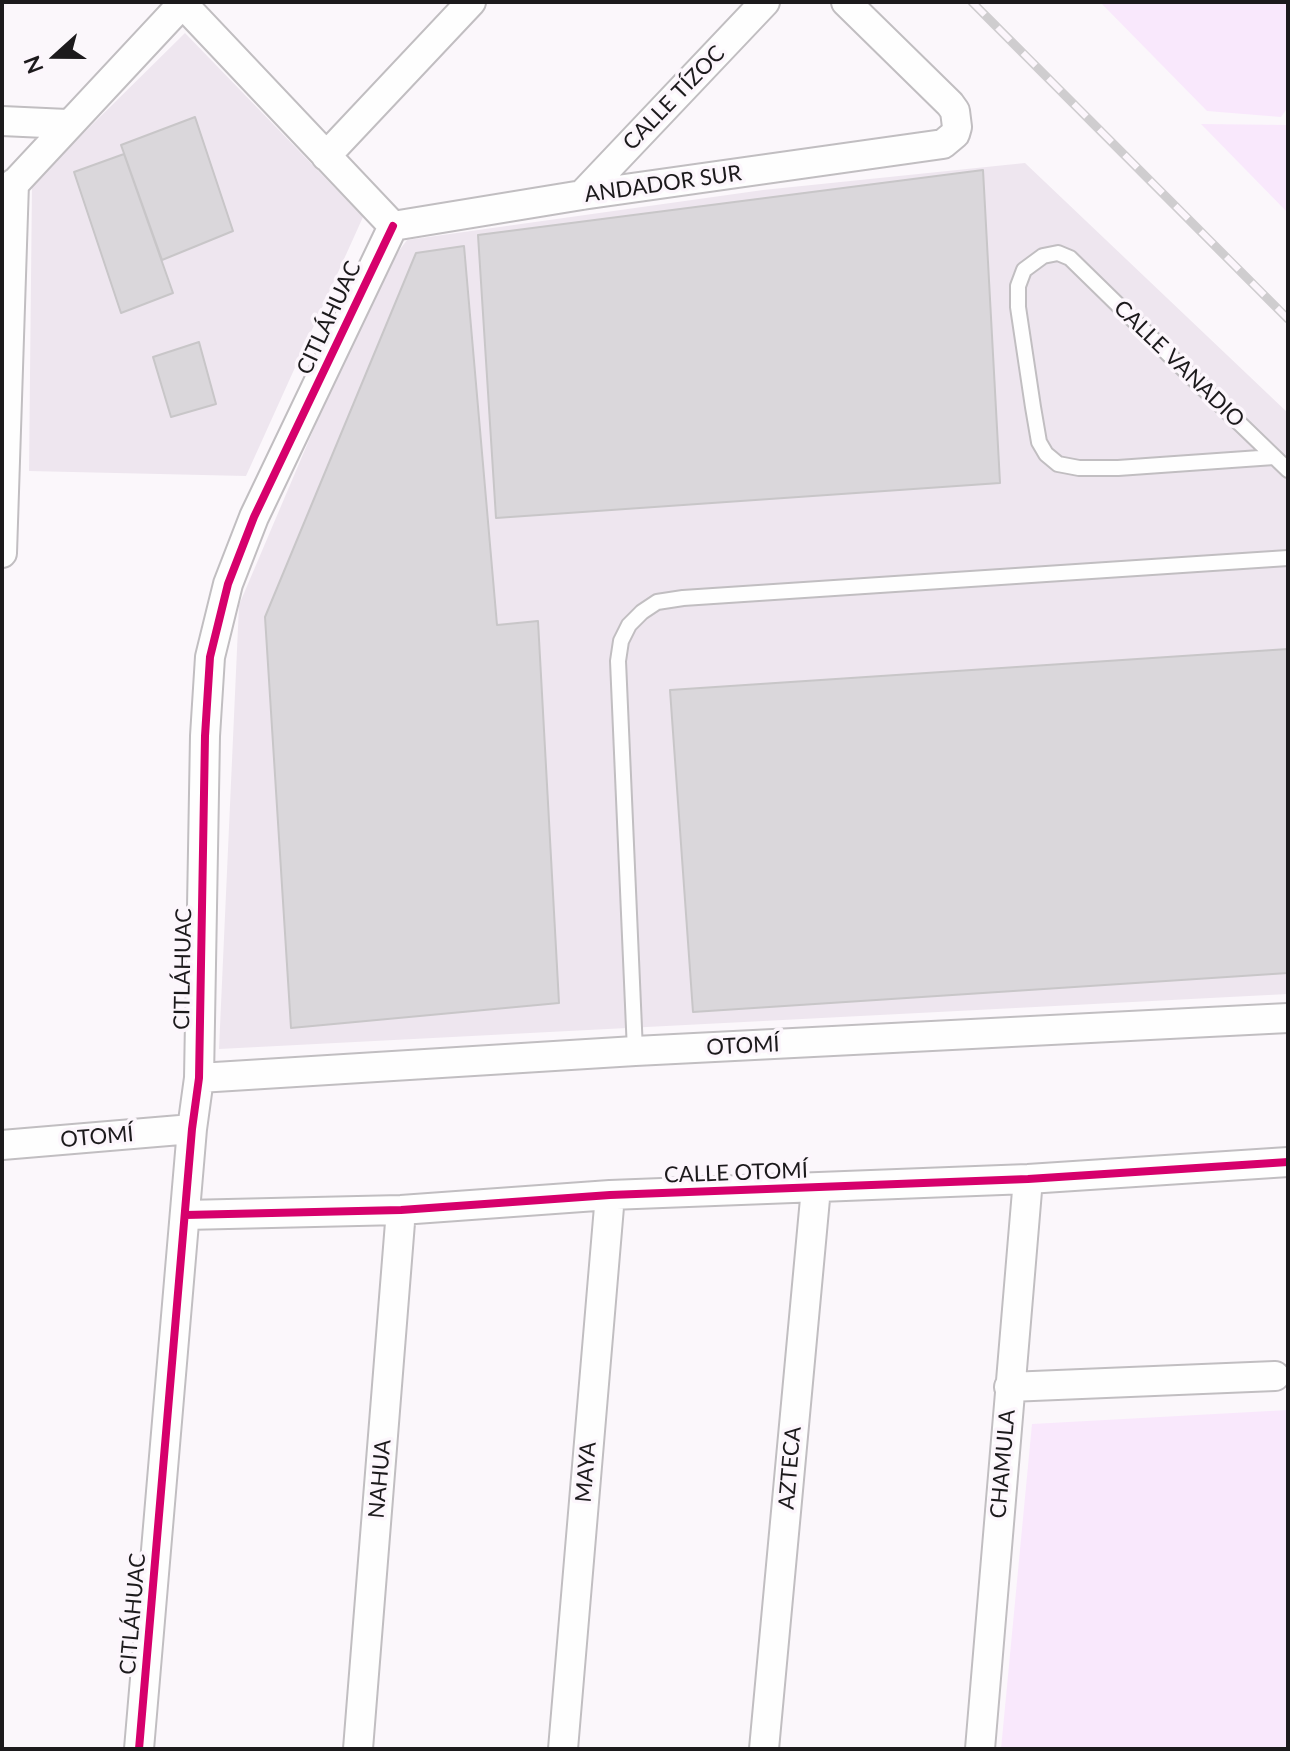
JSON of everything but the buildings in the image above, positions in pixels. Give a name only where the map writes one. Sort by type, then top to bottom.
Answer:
[{"type":"street","points":[[2,553],[8,190],[183,2],[393,226]]},
{"type":"street","points":[[326,156],[471,2]]},
{"type":"street","name":"CALLE TÍZOC","points":[[582,195],[765,2]]},
{"type":"street","name":"ANDADOR SUR","points":[[393,226],[582,195],[943,144],[955,134],[955,111],[846,2]]},
{"type":"street","points":[[2,121],[67,124]]},
{"type":"street","name":"CITLÁHUAC","points":[[139,1749],[192,1129],[199,1078],[205,736],[210,657],[228,584],[254,517],[393,226]]},
{"type":"street","name":"OTOMÍ","points":[[199,1078],[635,1051],[1288,1018]]},
{"type":"street","name":"OTOMÍ","points":[[2,1145],[192,1129]]},
{"type":"street","name":"CALLE OTOMÍ","points":[[185,1215],[401,1210],[610,1195],[1028,1179],[1288,1162]]},
{"type":"street","name":"CHAMULA","points":[[980,1749],[1028,1179]]},
{"type":"street","name":"AZTECA","points":[[764,1749],[816,1188]]},
{"type":"street","name":"MAYA","points":[[563,1749],[610,1195]]},
{"type":"street","name":"NAHUA","points":[[358,1749],[401,1210]]},
{"type":"street","points":[[1009,1387],[1275,1376]]},
{"type":"lane","name":"CALLE VANADIO","points":[[1274,457],[1118,468],[1079,468],[1058,464],[1046,454],[1039,442],[1018,286],[1024,270],[1033,261],[1058,253],[1070,258],[1288,470]]},
{"type":"lane","points":[[635,1051],[618,661],[625,633],[642,612],[657,602],[683,598],[1288,558]]},
{"type":"shaded area","points":[[1100,2],[1288,2],[1288,107],[1281,117],[1207,111]]},
{"type":"shaded area","points":[[185,33],[363,217],[246,476],[29,471],[32,184]]},
{"type":"shaded area","points":[[1201,124],[1288,125],[1288,213]]},
{"type":"shaded area","points":[[1025,163],[1288,413],[1288,994],[219,1049],[239,605],[377,280],[407,240],[763,190]]},
{"type":"shaded area","points":[[1288,1410],[1288,1749],[1001,1749],[1032,1424]]},
{"type":"railway","points":[[972,2],[1288,319]]},
{"type":"cycle path","points":[[139,1749],[192,1129],[199,1078],[205,736],[210,657],[228,584],[254,517],[393,226]]},
{"type":"cycle path","points":[[185,1215],[401,1210],[610,1195],[1028,1179],[1288,1162]]}]
